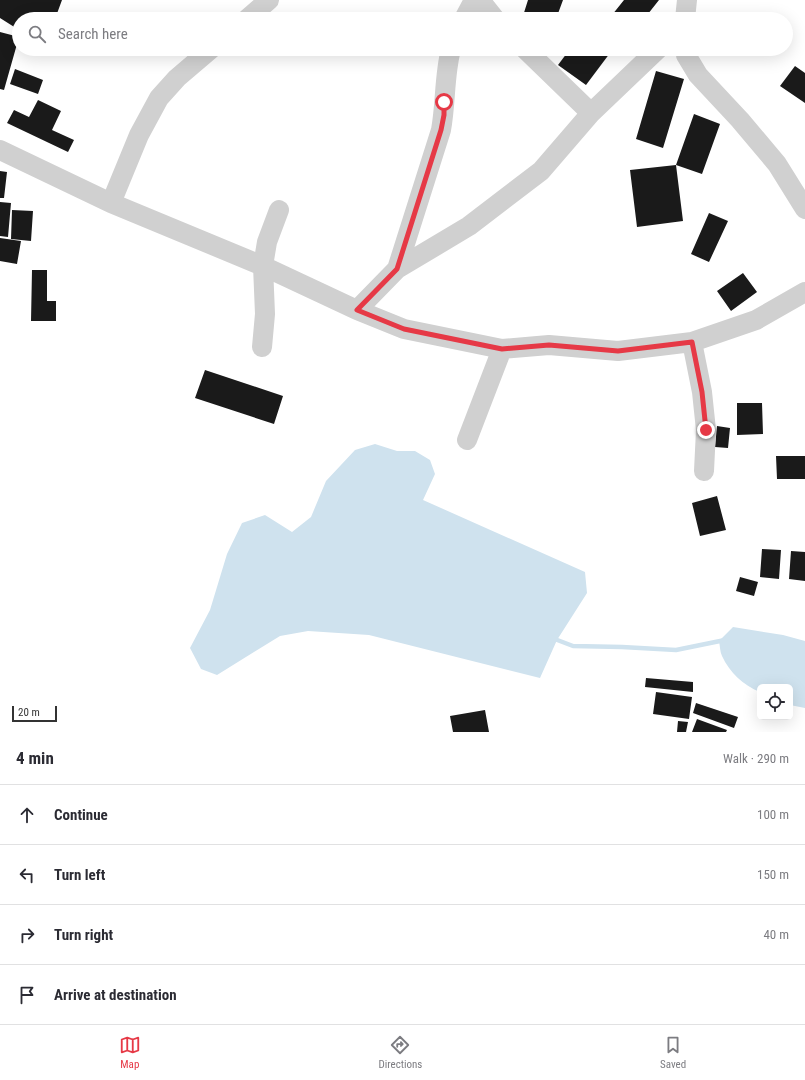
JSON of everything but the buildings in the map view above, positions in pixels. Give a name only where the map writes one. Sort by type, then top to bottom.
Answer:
[{"type":"street","points":[[255,12],[269,0]]},
{"type":"street","points":[[468,12],[474,0]]},
{"type":"street","points":[[480,0],[489,12]]},
{"type":"street","points":[[686,12],[687,0]]},
{"type":"street","points":[[111,203],[139,135],[159,98],[177,78],[203,56]]},
{"type":"street","points":[[397,269],[441,130],[444,115],[449,56]]},
{"type":"street","points":[[532,56],[591,113]]},
{"type":"street","points":[[357,310],[397,269],[469,226],[541,171],[591,113],[651,56]]},
{"type":"street","points":[[687,56],[698,75],[740,120],[777,164],[805,209]]},
{"type":"street","points":[[0,150],[111,203],[263,266],[357,310],[404,329],[502,349],[549,345],[618,351],[692,342],[756,320],[805,292]]},
{"type":"street","points":[[262,347],[265,314],[263,266],[267,242],[279,210]]},
{"type":"street","points":[[692,342],[702,392],[706,430],[704,471]]},
{"type":"street","points":[[467,440],[502,349]]},
{"type":"water","points":[[375,444],[397,451],[415,451],[430,460],[435,474],[423,500],[585,572],[587,593],[557,640],[540,678],[369,635],[308,631],[280,636],[217,675],[201,669],[190,648],[210,610],[227,554],[242,523],[265,515],[292,532],[311,517],[326,481],[355,450]]},
{"type":"water","points":[[733,627],[783,635],[805,641],[805,708],[793,706],[793,684],[757,684],[757,690],[748,686],[733,673],[725,662],[720,651],[719,641]]},
{"type":"waterway","points":[[552,638],[573,646],[676,650],[725,640]]},
{"type":"route","points":[[444,102],[444,115],[441,130],[397,269],[357,310],[404,329],[502,349],[549,345],[618,351],[692,342],[702,392],[706,430]]}]
